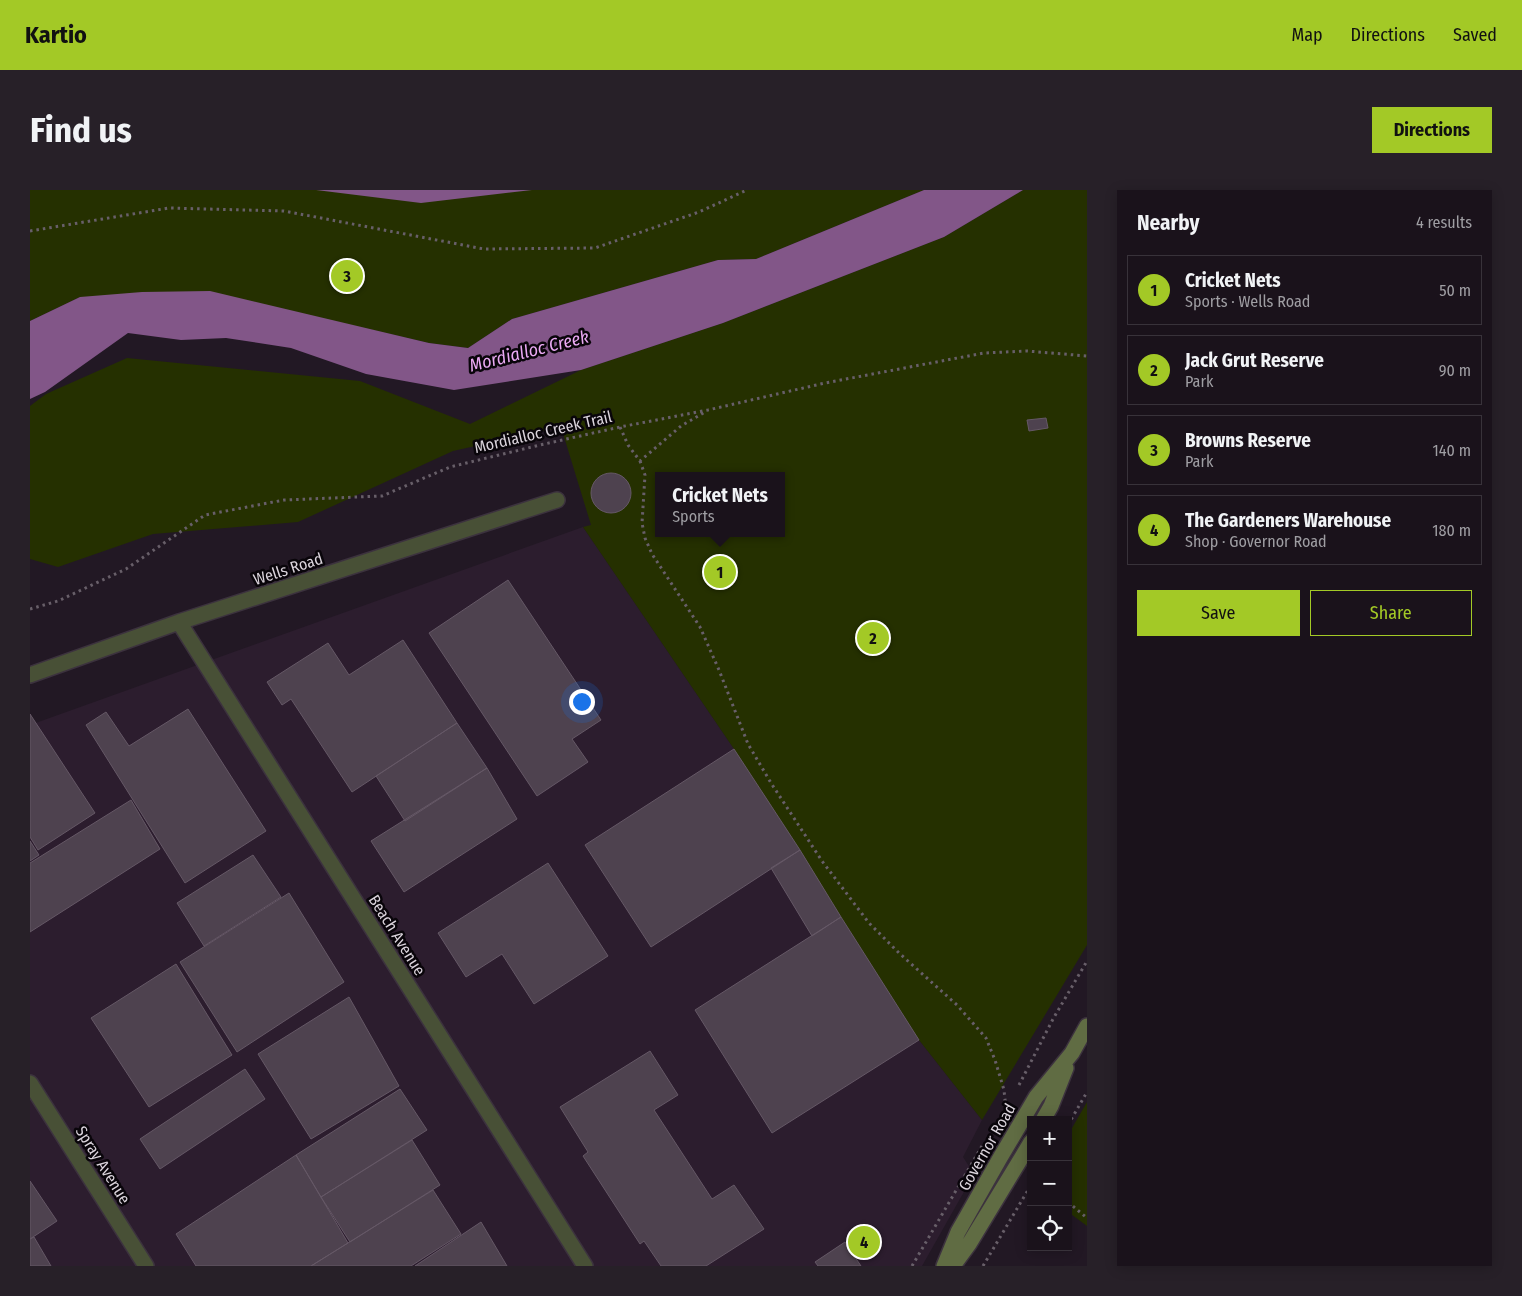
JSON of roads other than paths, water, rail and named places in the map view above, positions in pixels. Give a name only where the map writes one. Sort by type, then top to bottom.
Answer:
[{"type":"street","name":"Wells Road","points":[[30,675],[180,622],[557,500]]},
{"type":"street","name":"Beach Avenue","points":[[180,622],[585,1266]]},
{"type":"street","name":"Governor Road","points":[[1045,1116],[1072,1053],[1087,1026]]},
{"type":"street","name":"Governor Road","points":[[944,1266],[958,1232],[1036,1097],[1072,1053]]},
{"type":"street","name":"Spray Avenue","points":[[30,1083],[146,1266]]},
{"type":"street","points":[[953,1266],[974,1237],[1027,1149]]},
{"type":"water","points":[[316,190],[532,190],[421,203]]},
{"type":"water","name":"Mordialloc Creek","points":[[924,190],[1023,190],[944,237],[723,323],[581,370],[454,390],[366,374],[291,348],[226,338],[181,340],[128,333],[45,392],[30,399],[30,321],[80,297],[142,292],[210,291],[429,343],[468,348],[512,319],[718,260],[756,259]]},
{"type":"place","name":"Browns Reserve","points":[[347,276]]},
{"type":"place","name":"Cricket Nets","points":[[720,572]]},
{"type":"place","name":"Jack Grut Reserve","points":[[873,638]]},
{"type":"place","name":"The Gardeners Warehouse","points":[[864,1242]]}]
